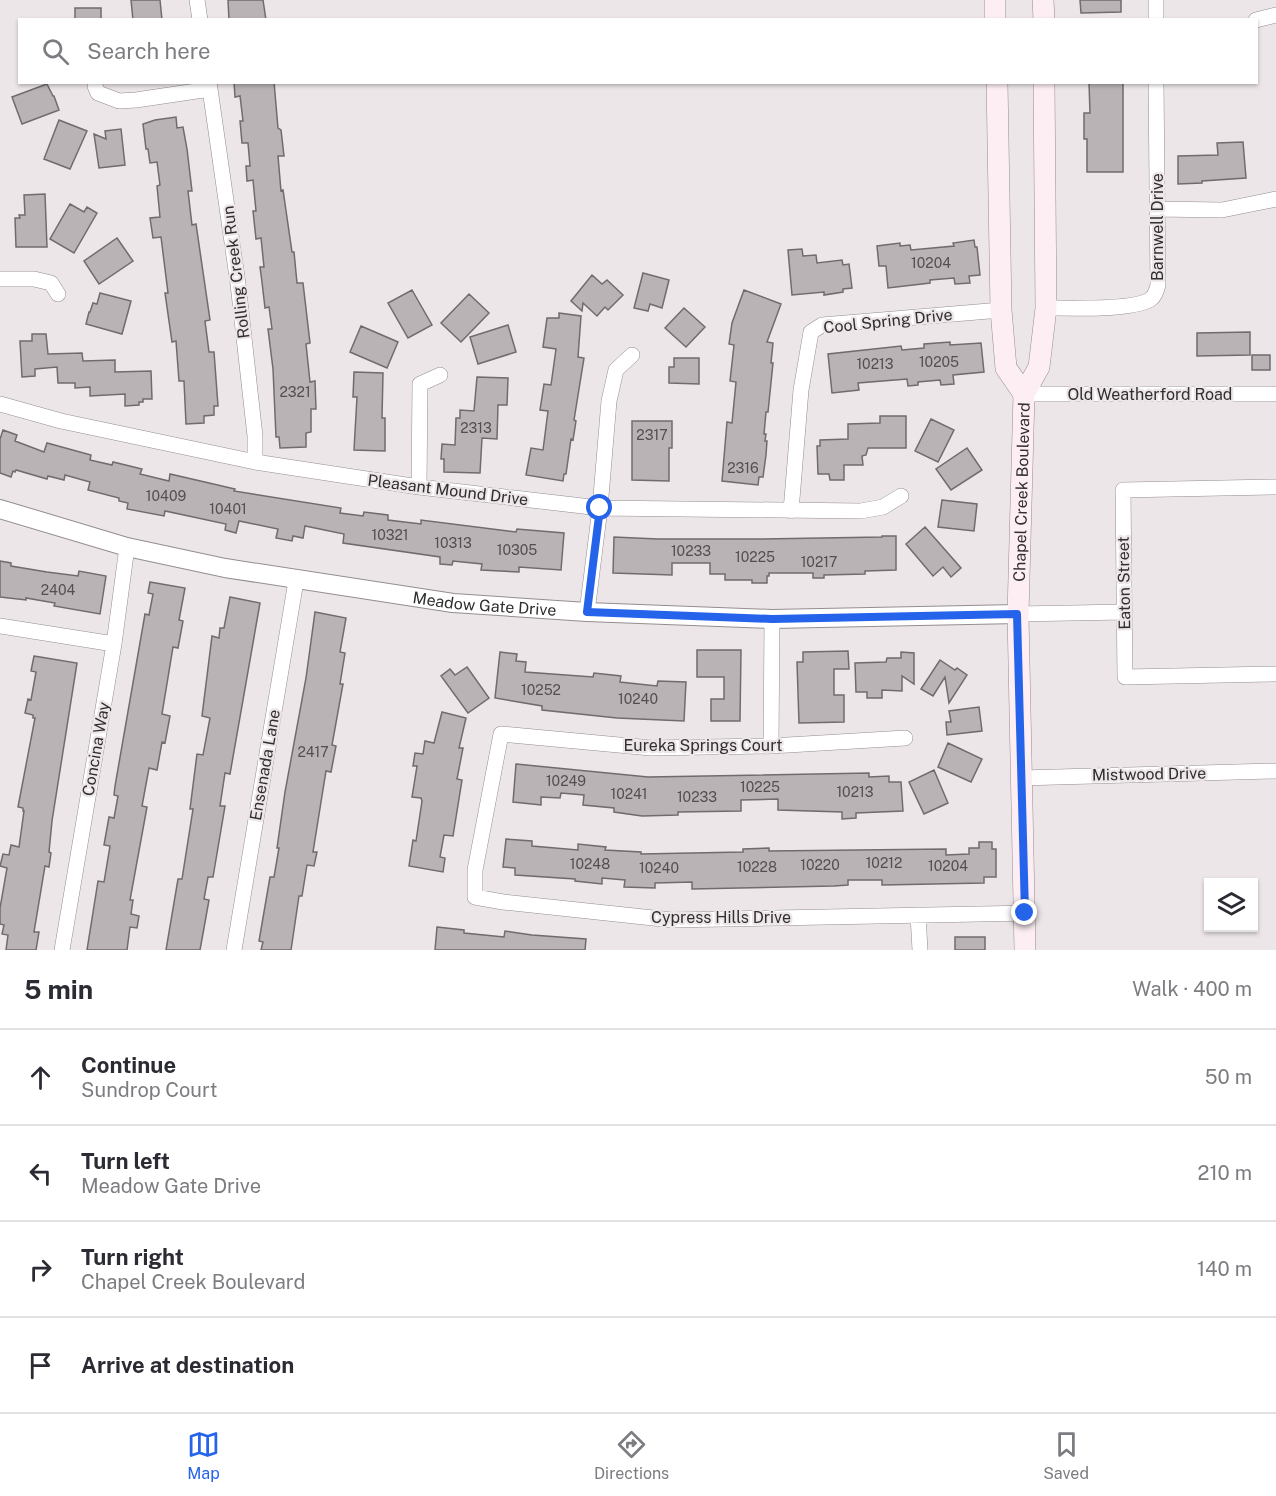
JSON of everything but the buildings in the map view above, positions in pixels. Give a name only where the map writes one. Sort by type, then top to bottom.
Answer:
[{"type":"main road","points":[[995,0],[996,18]]},
{"type":"main road","points":[[1043,0],[1044,18]]},
{"type":"main road","name":"Chapel Creek Boulevard","points":[[997,84],[1001,310],[1006,368],[1024,394]]},
{"type":"main road","name":"Chapel Creek Boulevard","points":[[1025,950],[1017,614],[1024,394],[1039,367],[1046,308],[1044,84]]},
{"type":"street","points":[[197,0],[200,18]]},
{"type":"street","points":[[1155,0],[1156,18]]},
{"type":"street","points":[[1258,20],[1276,15]]},
{"type":"street","name":"Barnwell Drive","points":[[1046,308],[1128,306],[1143,303],[1153,297],[1158,285],[1156,84]]},
{"type":"street","points":[[95,86],[98,93],[119,101],[210,86]]},
{"type":"street","name":"Rolling Creek Run","points":[[210,86],[238,284],[255,436],[255,462]]},
{"type":"street","points":[[1157,209],[1222,210],[1276,199]]},
{"type":"street","points":[[0,279],[34,279],[51,283],[58,294]]},
{"type":"street","name":"Cool Spring Drive","points":[[791,511],[801,390],[811,332],[814,329],[822,325],[1001,310]]},
{"type":"street","points":[[587,612],[600,508],[609,401],[616,370],[633,355]]},
{"type":"street","points":[[419,487],[420,384],[440,375]]},
{"type":"street","name":"Old Weatherford Road","points":[[1024,394],[1276,394]]},
{"type":"street","name":"Pleasant Mound Drive","points":[[0,404],[61,421],[255,462],[419,487],[600,508],[861,510],[883,507],[901,496]]},
{"type":"street","name":"Eaton Street","points":[[1276,488],[1123,490],[1125,677],[1276,674]]},
{"type":"street","name":"Meadow Gate Drive","points":[[0,509],[127,547],[225,568],[296,581],[453,603],[587,612],[772,619],[1124,612]]},
{"type":"street","name":"Concina Way","points":[[62,950],[114,644],[127,547]]},
{"type":"street","name":"Ensenada Lane","points":[[234,950],[296,581]]},
{"type":"street","points":[[771,746],[772,619]]},
{"type":"street","points":[[0,626],[114,644]]},
{"type":"street","name":"Eureka Springs Court","points":[[501,734],[651,748],[771,746],[905,738]]},
{"type":"street","name":"Cypress Hills Drive","points":[[501,734],[475,870],[475,897],[502,902],[672,920],[1025,913]]},
{"type":"street","name":"Mistwood Drive","points":[[1022,778],[1276,771]]},
{"type":"street","points":[[918,915],[920,950]]},
{"type":"route","points":[[600,508],[587,612],[772,619],[1017,614],[1025,913]]}]
